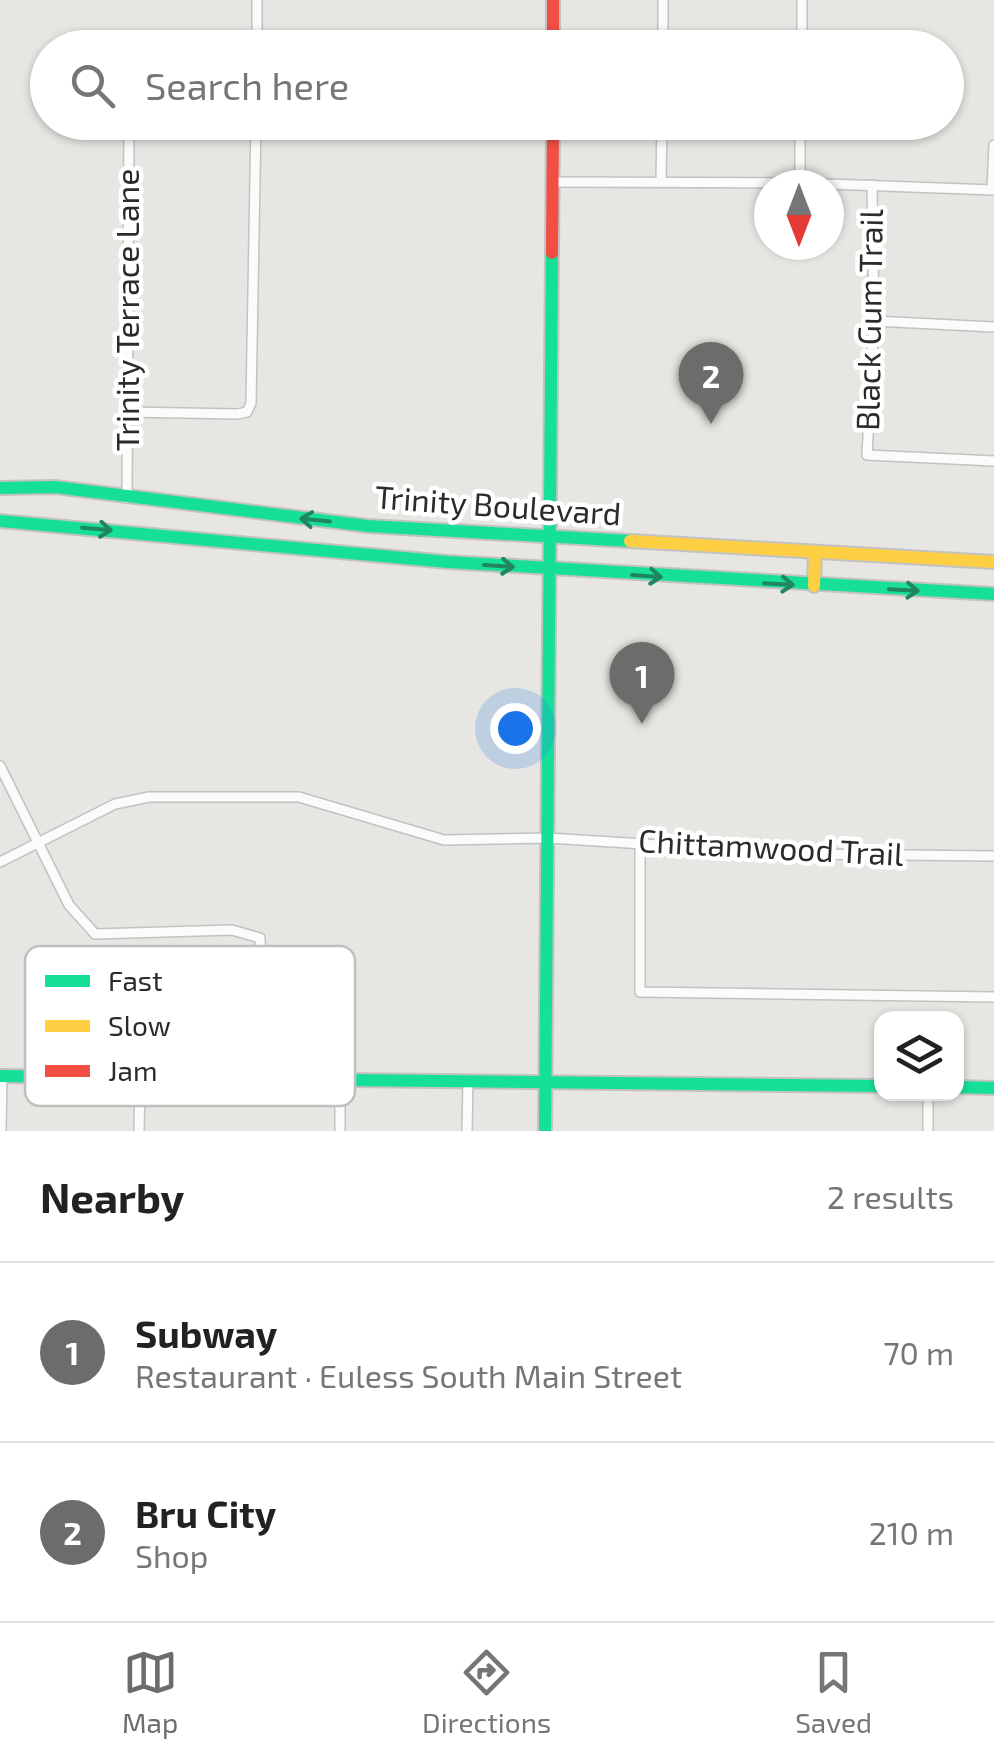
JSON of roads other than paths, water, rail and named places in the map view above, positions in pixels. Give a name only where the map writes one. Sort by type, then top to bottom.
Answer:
[{"type":"main road","points":[[553,0],[553,30]]},
{"type":"main road","points":[[546,1131],[553,140]]},
{"type":"main road","name":"Trinity Boulevard","points":[[0,488],[55,487],[368,526],[994,562]]},
{"type":"main road","name":"Trinity Boulevard","points":[[0,521],[550,569],[994,594]]},
{"type":"main road","points":[[814,586],[815,552]]},
{"type":"main road","points":[[355,1080],[874,1086]]},
{"type":"main road","points":[[964,1087],[994,1088]]},
{"type":"street","points":[[257,30],[258,0]]},
{"type":"street","points":[[662,30],[663,0]]},
{"type":"street","points":[[802,0],[802,30]]},
{"type":"street","name":"Trinity Terrace Lane","points":[[128,498],[129,140]]},
{"type":"street","points":[[126,412],[238,414],[246,412],[251,403],[256,140]]},
{"type":"street","points":[[661,182],[662,140]]},
{"type":"street","points":[[800,140],[800,170]]},
{"type":"street","points":[[844,184],[993,190],[994,145]]},
{"type":"street","points":[[553,182],[754,183]]},
{"type":"street","name":"Black Gum Trail","points":[[872,185],[874,322],[866,455],[994,461]]},
{"type":"street","points":[[874,322],[994,327]]},
{"type":"street","points":[[0,766],[69,905],[96,934],[232,930],[260,938],[260,946]]},
{"type":"street","name":"Chittamwood Trail","points":[[0,862],[115,804],[149,797],[300,797],[444,840],[548,838],[806,854],[994,856]]},
{"type":"street","points":[[640,842],[640,992],[994,997]]},
{"type":"street","points":[[1,1076],[1,1131]]},
{"type":"street","points":[[467,1131],[468,1082]]},
{"type":"street","points":[[928,1101],[928,1131]]},
{"type":"street","points":[[139,1106],[139,1131]]},
{"type":"place","name":"Bru City","points":[[711,424]]},
{"type":"place","name":"Subway","points":[[642,724]]}]
